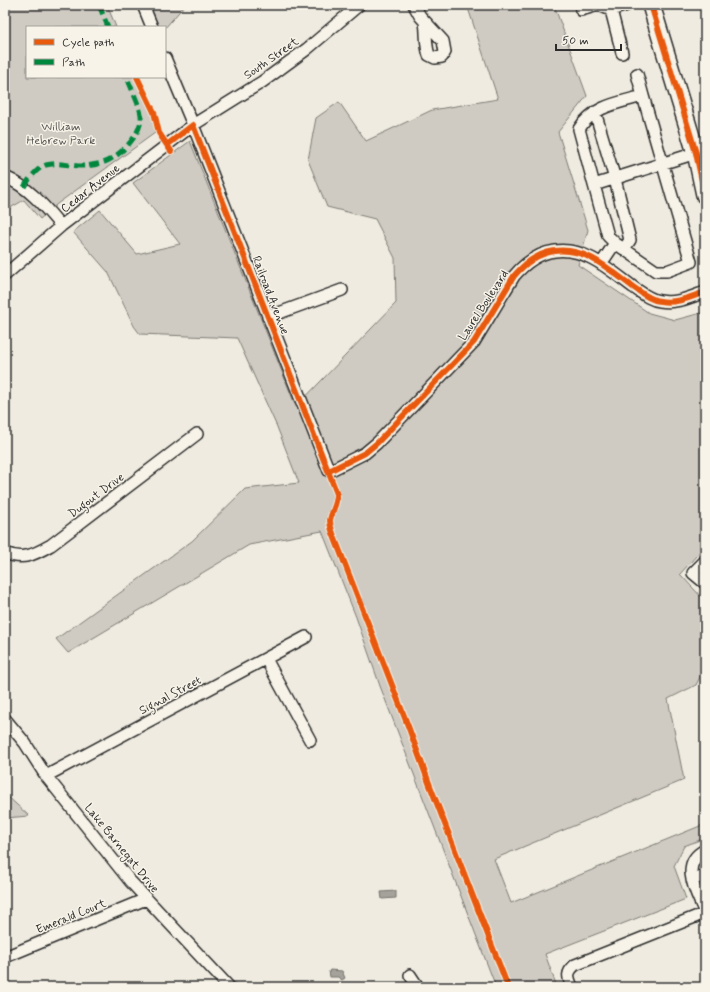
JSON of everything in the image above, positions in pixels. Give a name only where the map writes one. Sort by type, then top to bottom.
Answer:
[{"type":"highway","points":[[651,5],[696,153],[705,195]]},
{"type":"street","points":[[144,5],[152,26]]},
{"type":"street","name":"South Street","points":[[193,125],[262,82],[307,50],[359,5]]},
{"type":"street","points":[[414,5],[425,22]]},
{"type":"street","points":[[581,10],[599,5],[611,10],[627,5]]},
{"type":"street","points":[[611,10],[622,53]]},
{"type":"street","name":"Railroad Avenue","points":[[166,60],[193,125],[329,471]]},
{"type":"street","points":[[637,74],[691,262],[667,271],[656,271],[619,246],[608,236],[579,129],[585,119],[600,108],[643,96]]},
{"type":"street","points":[[595,112],[615,178],[630,240],[619,246],[601,264]]},
{"type":"street","name":"Cedar Avenue","points":[[5,275],[61,226],[193,125]]},
{"type":"street","points":[[594,185],[696,153]]},
{"type":"street","points":[[5,177],[24,187],[39,200],[61,226]]},
{"type":"street","name":"Laurel Boulevard","points":[[329,471],[365,453],[377,443],[474,342],[514,276],[528,261],[538,256],[551,251],[563,250],[577,252],[588,256],[644,295],[660,301],[671,302],[682,300],[705,292]]},
{"type":"street","points":[[268,317],[342,290]]},
{"type":"street","name":"Dugout Drive","points":[[5,553],[12,556],[33,555],[51,545],[197,434]]},
{"type":"street","points":[[705,561],[694,572],[705,583]]},
{"type":"street","name":"Signal Street","points":[[46,776],[306,637]]},
{"type":"street","points":[[266,659],[310,740]]},
{"type":"street","name":"Lake Barnegat Drive","points":[[5,719],[25,743],[46,776],[130,881],[229,987]]},
{"type":"street","points":[[572,987],[568,977],[570,970],[575,965],[705,913],[691,874],[692,862],[696,856],[705,850]]},
{"type":"street","points":[[692,880],[705,875]]},
{"type":"street","name":"Emerald Court","points":[[5,957],[146,899]]},
{"type":"street","points":[[410,975],[418,987]]},
{"type":"green space","name":"William Hebrew Park","points":[[5,5],[107,5],[116,26],[26,26],[26,78],[137,78],[159,130],[57,204],[40,219],[24,200],[5,211]]},
{"type":"green space","points":[[140,5],[185,5],[166,27],[149,26]]},
{"type":"green space","points":[[467,5],[554,5],[587,96],[558,132],[588,230],[578,265],[649,313],[675,320],[705,312],[705,546],[680,574],[705,601],[705,667],[696,685],[668,699],[684,780],[494,859],[511,903],[705,824],[705,838],[684,846],[674,866],[686,899],[545,954],[557,987],[496,987],[322,531],[249,545],[68,653],[56,639],[192,541],[245,489],[299,483],[277,427],[237,338],[140,334],[134,326],[108,272],[73,232],[100,210],[137,254],[180,244],[133,183],[190,141],[296,407],[396,303],[395,258],[375,219],[327,207],[308,160],[316,118],[339,102],[366,141],[432,110],[498,99]]},
{"type":"green space","points":[[5,794],[29,816],[5,818]]},
{"type":"shaded area","points":[[396,891],[396,898],[382,899],[381,892]]},
{"type":"shaded area","points":[[330,970],[342,971],[345,978],[342,980],[338,977],[330,977]]},
{"type":"marked path","points":[[99,5],[108,26]]},
{"type":"marked path","points":[[24,187],[36,171],[43,166],[51,164],[75,166],[97,164],[114,157],[126,147],[135,135],[141,122],[141,115],[137,101],[127,78]]},
{"type":"cycle path","points":[[651,5],[696,153],[705,195]]},
{"type":"cycle path","points":[[137,78],[154,112],[159,133],[171,151]]},
{"type":"cycle path","points":[[167,145],[193,125],[337,494],[330,520],[333,532],[508,987]]},
{"type":"cycle path","points":[[329,471],[365,453],[377,443],[474,342],[514,276],[527,263],[537,256],[555,251],[566,251],[587,256],[606,267],[649,298],[656,300],[672,302],[705,292]]}]
